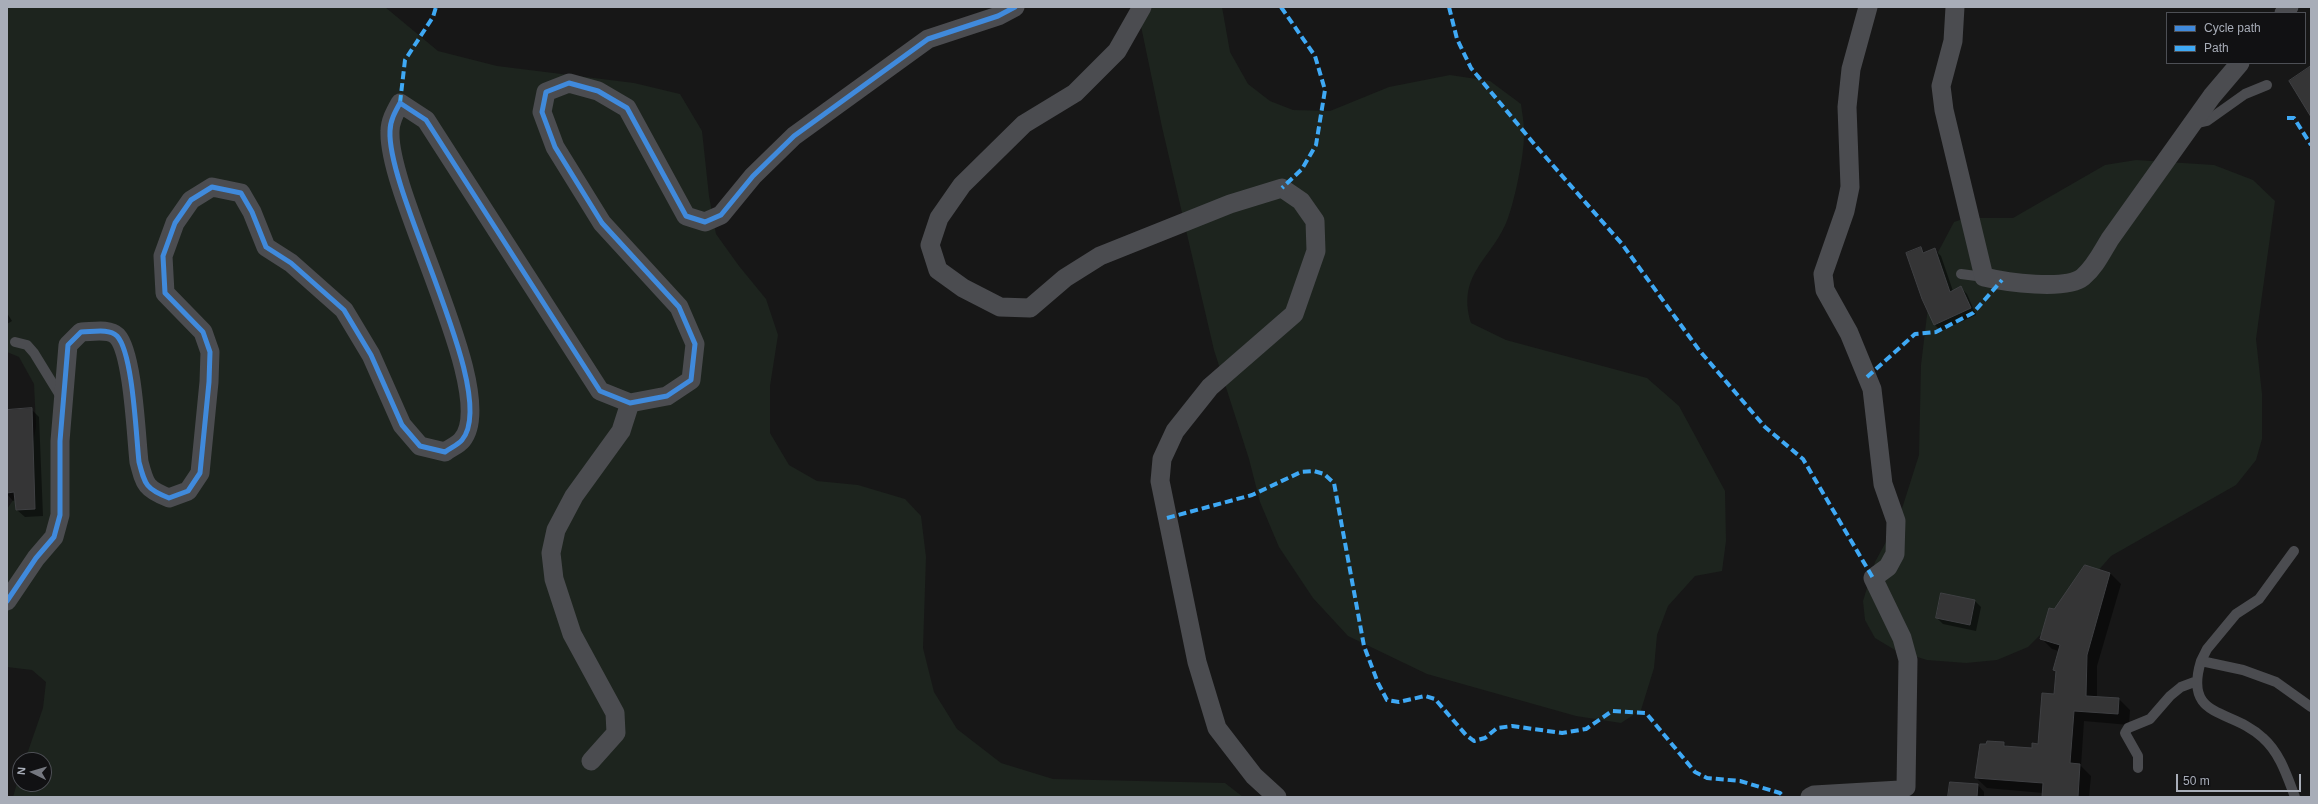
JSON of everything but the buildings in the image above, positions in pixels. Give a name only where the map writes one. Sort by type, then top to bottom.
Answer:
[{"type":"street","points":[[7,602],[36,558],[54,537],[60,515],[60,441],[68,346],[81,332],[105,331],[116,336],[127,354],[139,462],[144,479],[152,492],[169,498],[188,491],[200,473],[209,382],[210,352],[203,332],[164,293],[163,256],[175,223],[191,200],[212,187],[241,193],[252,212],[266,247],[291,263],[344,310],[371,355],[402,426],[420,446],[445,452],[462,440],[471,419],[464,369],[441,292],[397,176],[390,132],[392,116],[400,103],[426,120],[600,392],[630,403],[667,396],[691,380],[695,344],[679,307],[602,223],[556,147],[542,112],[546,92],[569,83],[598,91],[627,108],[686,216],[705,222],[721,215],[753,176],[794,136],[928,40],[998,16],[1014,7]]},
{"type":"street","points":[[1142,7],[1117,51],[1075,93],[1024,124],[962,185],[939,218],[930,245],[938,270],[964,288],[1000,307],[1030,308],[1065,278],[1100,256],[1237,202],[1282,188],[1301,201],[1316,221],[1316,251],[1294,314],[1206,393],[1175,431],[1162,459],[1160,481],[1197,662],[1217,728],[1254,776],[1277,797]]},
{"type":"street","points":[[1810,797],[1814,795],[1900,790],[1906,786],[1908,660],[1902,638],[1873,578],[1888,566],[1895,554],[1896,521],[1883,484],[1872,389],[1849,333],[1825,290],[1823,274],[1845,211],[1850,187],[1847,107],[1851,69],[1868,7]]},
{"type":"street","points":[[1955,7],[1953,41],[1941,86],[1944,110],[1984,277],[2011,282],[2058,284],[2082,278],[2096,262],[2110,239],[2212,96],[2239,64]]},
{"type":"street","points":[[591,761],[616,733],[615,713],[572,634],[554,579],[551,553],[556,530],[574,496],[621,432],[630,403]]},
{"type":"lane","points":[[2192,124],[2207,121],[2245,94],[2267,85]]},
{"type":"lane","points":[[1961,274],[1984,277]]},
{"type":"lane","points":[[15,342],[27,345],[34,353],[63,400]]},
{"type":"lane","points":[[2294,551],[2259,598],[2236,614],[2207,648],[2201,661],[2197,680],[2197,694],[2207,707],[2244,724],[2264,738],[2282,764],[2295,797]]},
{"type":"lane","points":[[2201,661],[2243,670],[2276,682],[2311,707]]},
{"type":"lane","points":[[2138,768],[2138,756],[2125,733],[2128,728],[2150,719],[2170,696],[2181,687],[2197,680]]},
{"type":"shaded area","points":[[7,7],[385,7],[438,51],[497,66],[634,83],[680,94],[702,131],[709,196],[716,234],[739,266],[766,299],[778,335],[770,386],[770,433],[789,465],[817,481],[858,485],[905,499],[921,516],[926,557],[923,648],[934,692],[957,729],[1001,763],[1053,779],[1225,783],[1243,797],[13,797],[14,792],[52,792],[52,752],[28,752],[43,708],[46,682],[32,670],[7,667],[7,509],[26,481],[36,426],[34,384],[19,357],[7,352]]},
{"type":"shaded area","points":[[1137,7],[1222,7],[1230,52],[1248,84],[1270,101],[1293,110],[1330,111],[1389,87],[1450,75],[1490,81],[1521,104],[1524,124],[1524,140],[1521,163],[1511,210],[1494,245],[1478,267],[1472,279],[1468,291],[1468,306],[1471,323],[1506,340],[1647,378],[1679,406],[1725,491],[1726,541],[1722,571],[1695,576],[1668,606],[1657,635],[1654,668],[1641,710],[1621,723],[1576,716],[1427,674],[1348,636],[1313,598],[1279,547],[1260,502],[1249,459],[1214,350],[1162,127]]},
{"type":"shaded area","points":[[2136,160],[2214,165],[2253,180],[2275,201],[2256,339],[2262,394],[2262,439],[2256,460],[2236,485],[2111,556],[2049,626],[2028,647],[1997,660],[1966,663],[1927,660],[1895,650],[1875,638],[1865,620],[1863,601],[1875,562],[1899,518],[1919,455],[1921,365],[1931,282],[1936,256],[1954,222],[1966,218],[2013,218],[2105,165]]},
{"type":"marked path","points":[[400,103],[405,60],[433,17],[436,7]]},
{"type":"marked path","points":[[1281,7],[1315,56],[1325,90],[1316,145],[1302,169],[1282,188]]},
{"type":"marked path","points":[[1449,7],[1457,39],[1471,68],[1535,145],[1622,244],[1699,350],[1765,427],[1803,459],[1873,578]]},
{"type":"marked path","points":[[2287,118],[2294,118],[2311,145]]},
{"type":"marked path","points":[[1867,377],[1915,334],[1936,332],[1973,313],[2002,280]]},
{"type":"marked path","points":[[1167,518],[1252,495],[1301,472],[1314,471],[1324,474],[1334,483],[1364,646],[1378,683],[1387,700],[1399,702],[1425,696],[1435,699],[1466,735],[1474,741],[1485,738],[1497,728],[1512,726],[1562,733],[1586,729],[1612,711],[1646,713],[1695,772],[1707,778],[1740,781],[1780,793],[1784,797]]},
{"type":"cycle path","points":[[7,601],[36,558],[54,537],[60,515],[60,441],[68,345],[81,332],[110,332],[117,336],[122,345],[127,359],[133,395],[139,462],[145,481],[151,489],[169,498],[188,491],[200,473],[209,382],[210,352],[203,332],[165,293],[163,256],[175,223],[191,200],[212,187],[241,193],[252,212],[266,247],[291,263],[344,310],[371,355],[402,425],[420,446],[445,452],[462,440],[470,416],[467,381],[456,339],[405,200],[394,161],[390,127],[400,103],[426,120],[600,391],[630,403],[667,396],[691,380],[695,344],[679,307],[602,223],[555,147],[542,112],[546,92],[569,83],[598,91],[627,108],[686,216],[705,222],[721,215],[753,176],[794,136],[928,39],[998,16],[1015,7]]}]
